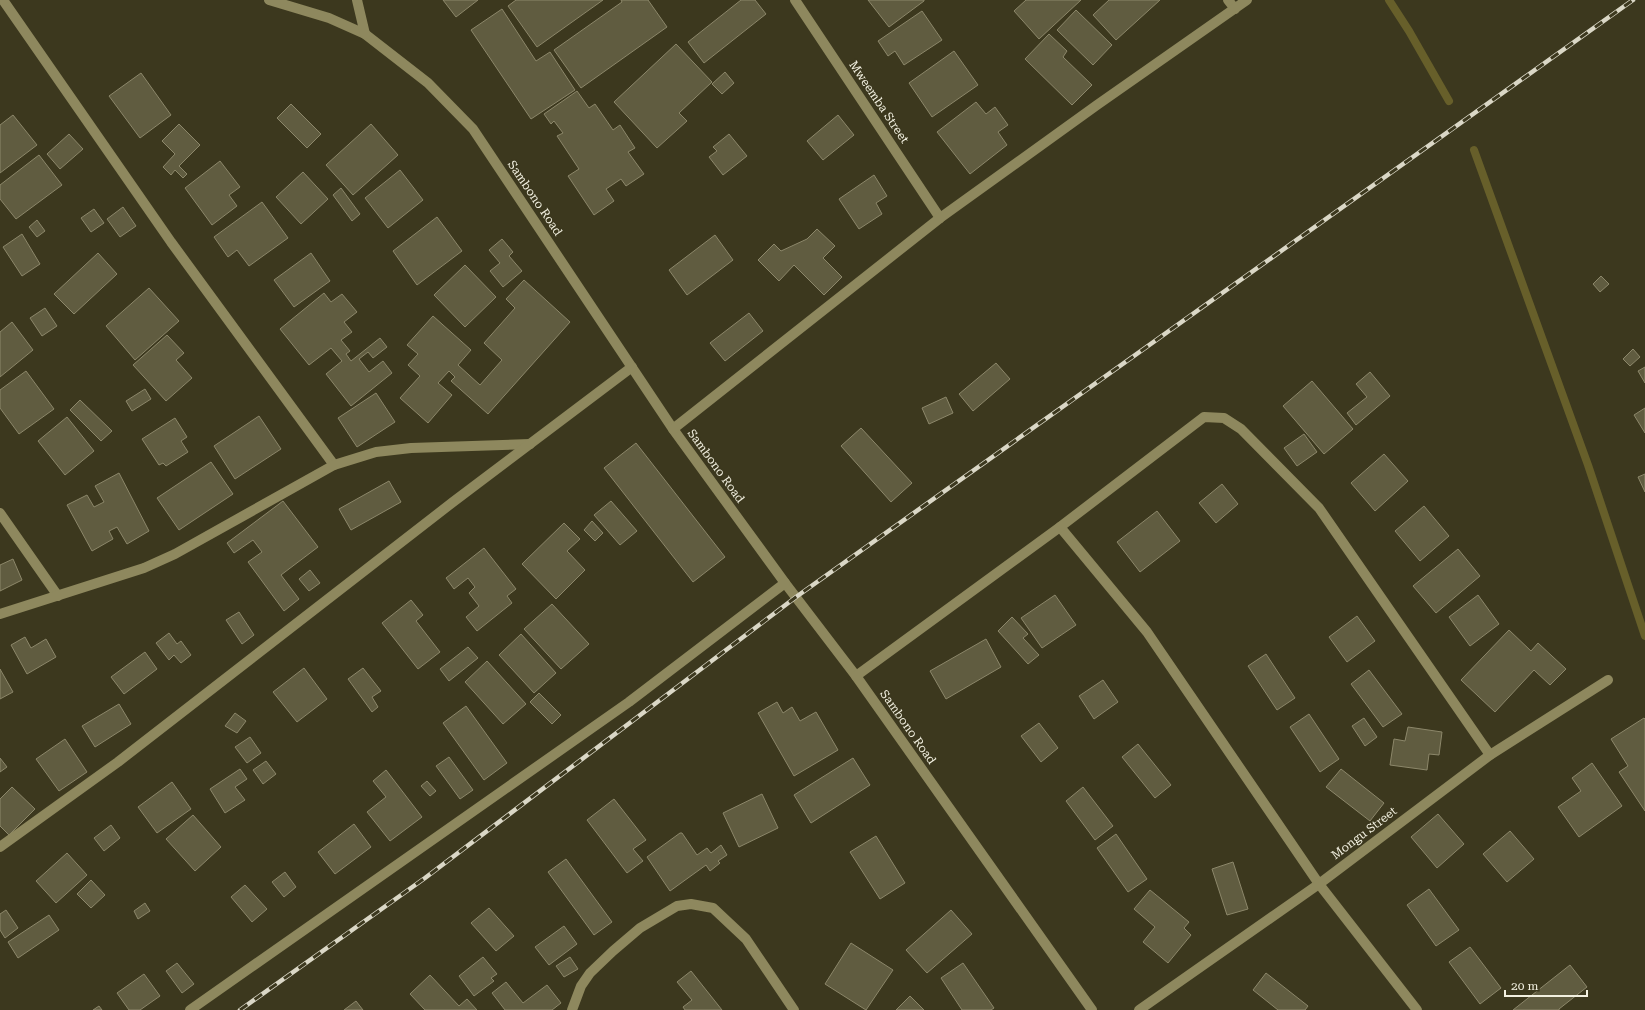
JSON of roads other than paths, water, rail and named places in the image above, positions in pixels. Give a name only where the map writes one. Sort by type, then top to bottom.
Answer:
[{"type":"street","points":[[2,0],[171,242],[334,465]]},
{"type":"street","name":"Sambono Road","points":[[269,0],[329,18],[365,34],[428,83],[473,129],[673,429],[785,583],[856,676],[1092,1010]]},
{"type":"street","points":[[357,0],[365,34]]},
{"type":"street","name":"Mweemba Street","points":[[795,0],[940,218]]},
{"type":"street","points":[[1228,0],[1235,9]]},
{"type":"street","points":[[673,429],[940,218],[1097,105],[1248,0]]},
{"type":"street","points":[[0,847],[124,757],[452,502],[632,367]]},
{"type":"street","points":[[856,676],[1060,527],[1204,416],[1224,418],[1241,429],[1319,508],[1490,755]]},
{"type":"street","points":[[0,614],[144,568],[175,554],[334,465],[376,452],[411,448],[530,444]]},
{"type":"street","points":[[0,513],[58,596]]},
{"type":"street","points":[[1060,527],[1147,632],[1319,884],[1417,1010]]},
{"type":"street","points":[[190,1010],[629,702],[785,583]]},
{"type":"street","name":"Mongu Street","points":[[1139,1010],[1319,884],[1490,755],[1608,680]]},
{"type":"street","points":[[572,1010],[581,986],[590,973],[614,951],[640,928],[677,906],[691,904],[713,908],[746,938],[794,1010]]},
{"type":"waterway","points":[[1389,0],[1409,31],[1449,101]]},
{"type":"waterway","points":[[1474,150],[1588,465],[1645,636]]},
{"type":"railway","points":[[240,1010],[425,878],[796,597],[1633,0]]}]
